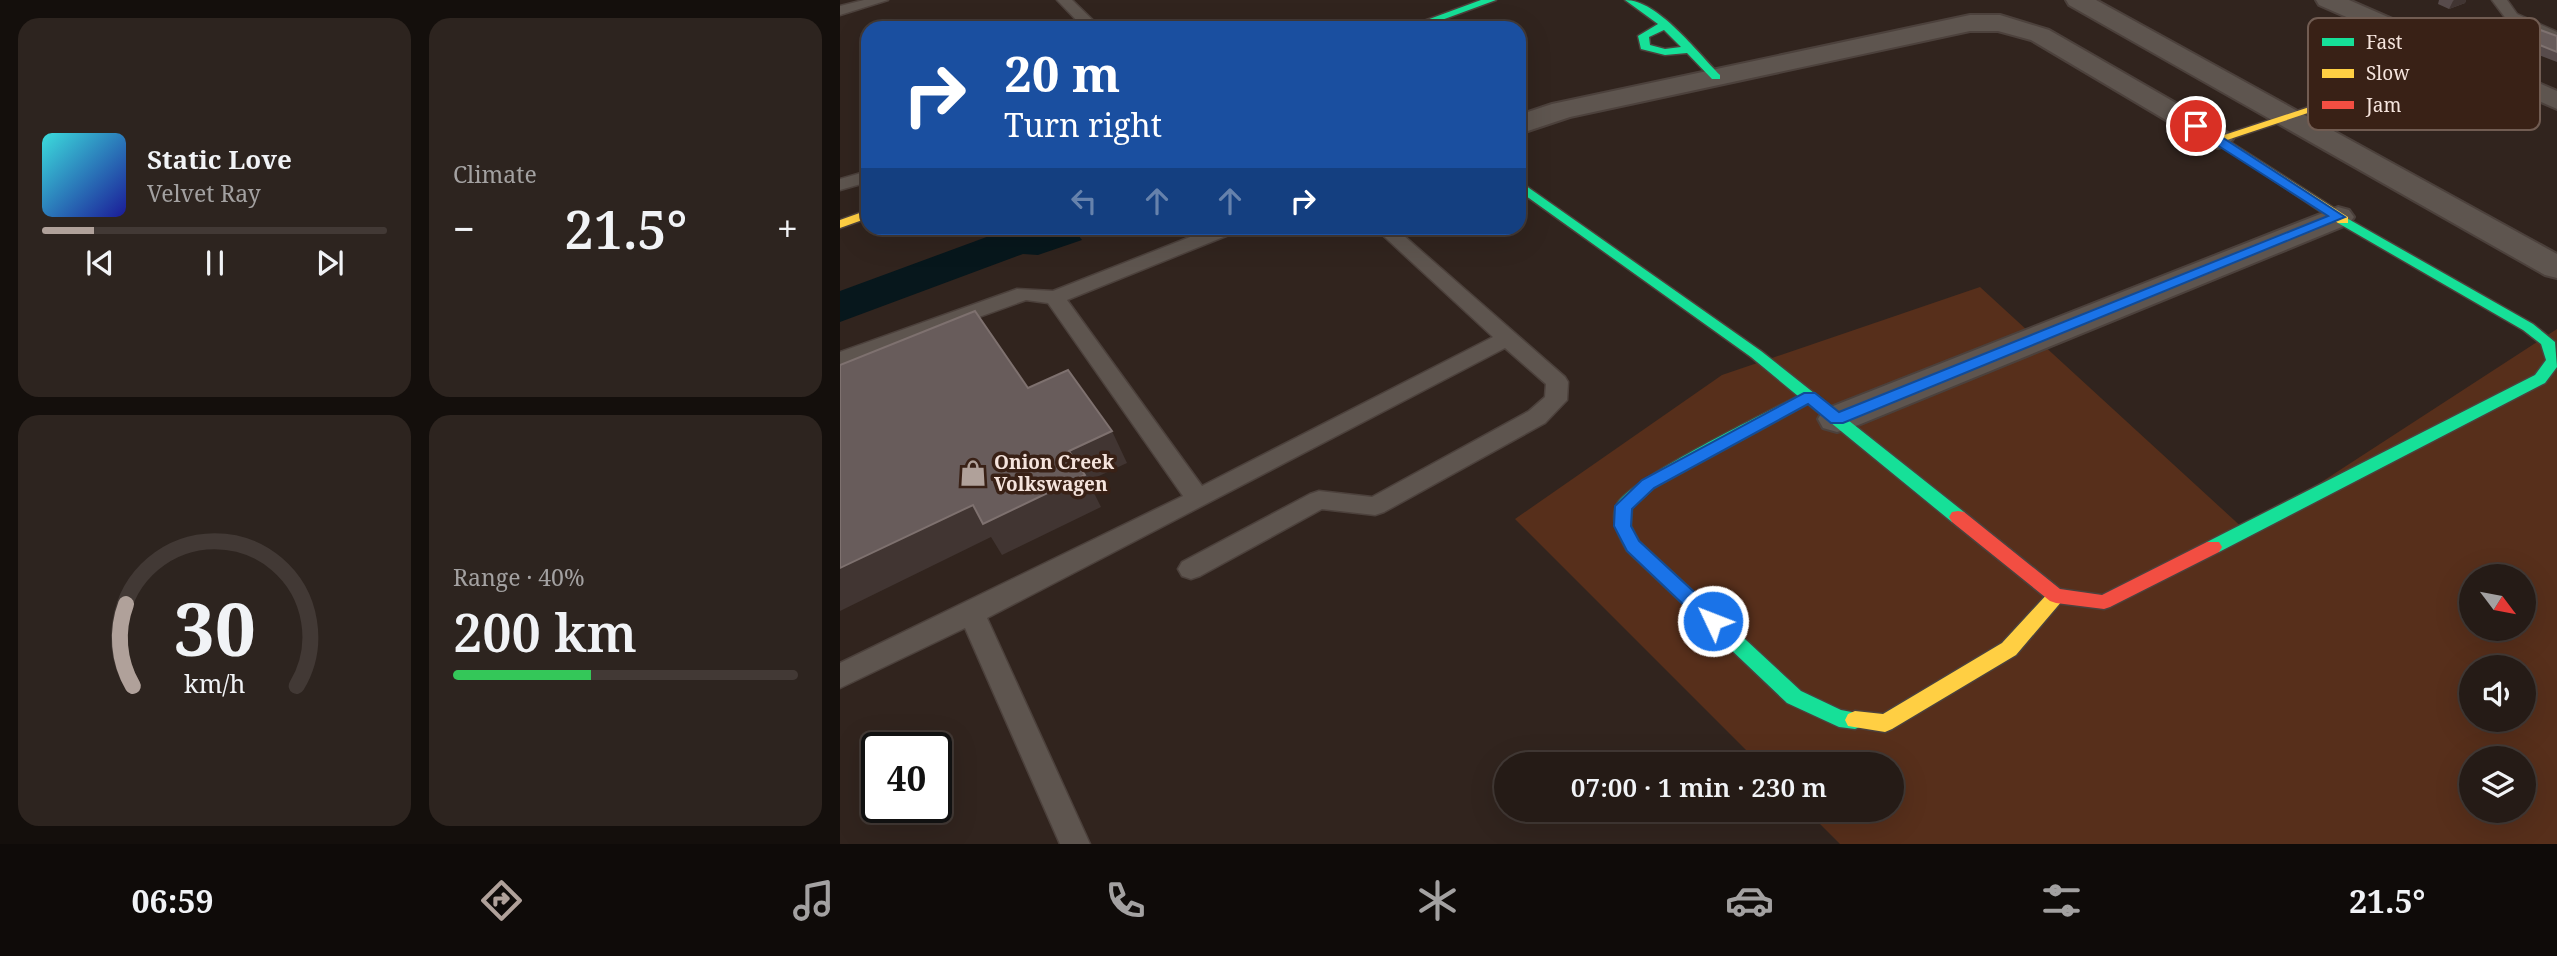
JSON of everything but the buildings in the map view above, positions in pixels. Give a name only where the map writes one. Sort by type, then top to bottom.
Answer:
[{"type":"street","points":[[1430,21],[1491,0]]},
{"type":"street","points":[[1630,0],[1665,26],[1716,78]]},
{"type":"street","points":[[2078,0],[2308,128]]},
{"type":"street","points":[[2328,0],[2370,18]]},
{"type":"street","points":[[1526,123],[1562,110],[1970,23],[2000,23],[2040,35],[2218,139],[2338,217],[2528,327],[2548,342],[2554,360],[2540,379],[2104,602],[2056,596],[1756,354],[1526,191]]},
{"type":"street","points":[[1665,26],[1643,36],[1645,47],[1665,52],[1688,50]]},
{"type":"street","points":[[2540,92],[2557,100]]},
{"type":"street","points":[[2218,139],[2308,111]]},
{"type":"street","points":[[2312,130],[2557,268]]},
{"type":"street","points":[[840,223],[861,216]]},
{"type":"street","points":[[1837,419],[2338,217]]},
{"type":"street","points":[[1809,397],[1648,484],[1624,506],[1622,526],[1633,546],[1794,697],[1839,718],[1885,723],[2009,649],[2056,596]]},
{"type":"lane","points":[[840,12],[854,4],[881,0]]},
{"type":"lane","points":[[1064,0],[1086,21]]},
{"type":"lane","points":[[2499,0],[2514,18]]},
{"type":"lane","points":[[2540,30],[2557,38]]},
{"type":"lane","points":[[840,185],[861,178]]},
{"type":"lane","points":[[840,360],[950,317],[1024,293],[1055,298],[1212,235]]},
{"type":"lane","points":[[1191,569],[1318,500],[1375,506],[1537,417],[1556,401],[1557,382],[1392,235]]},
{"type":"lane","points":[[1055,298],[1198,499]]},
{"type":"lane","points":[[840,676],[1198,499],[1507,338]]},
{"type":"lane","points":[[972,613],[1075,844]]},
{"type":"shaded area","points":[[992,235],[1078,235],[1082,240],[1038,255],[1023,254],[840,322],[840,291]]},
{"type":"shaded area","points":[[1980,287],[2246,531],[2557,329],[2557,844],[1840,844],[1818,822],[1904,822],[1904,752],[1748,752],[1515,519],[1722,375]]},
{"type":"traffic: fast","points":[[1430,21],[1491,0]]},
{"type":"traffic: fast","points":[[1630,0],[1659,19],[1716,77]]},
{"type":"traffic: fast","points":[[1665,25],[1643,36],[1645,47],[1665,52],[1688,50]]},
{"type":"traffic: fast","points":[[1526,190],[1756,354],[1958,517]]},
{"type":"traffic: fast","points":[[2213,547],[2540,379],[2554,360],[2548,342],[2528,327],[2343,220]]},
{"type":"traffic: fast","points":[[1809,397],[1648,484],[1624,506],[1622,526],[1633,546],[1794,697],[1839,718],[1855,720]]},
{"type":"traffic: slow","points":[[2308,110],[2218,139],[2343,220]]},
{"type":"traffic: slow","points":[[840,224],[861,216]]},
{"type":"traffic: slow","points":[[1855,720],[1885,723],[2009,649],[2056,596]]},
{"type":"traffic: jam","points":[[1958,517],[2056,596],[2104,602],[2213,547]]},
{"type":"place","name":"Onion Creek Volkswagen","points":[[973,473]]},
{"type":"route","points":[[1713,621],[1633,546],[1622,526],[1624,506],[1648,484],[1809,397],[1837,419],[2338,217],[2196,126]]}]
